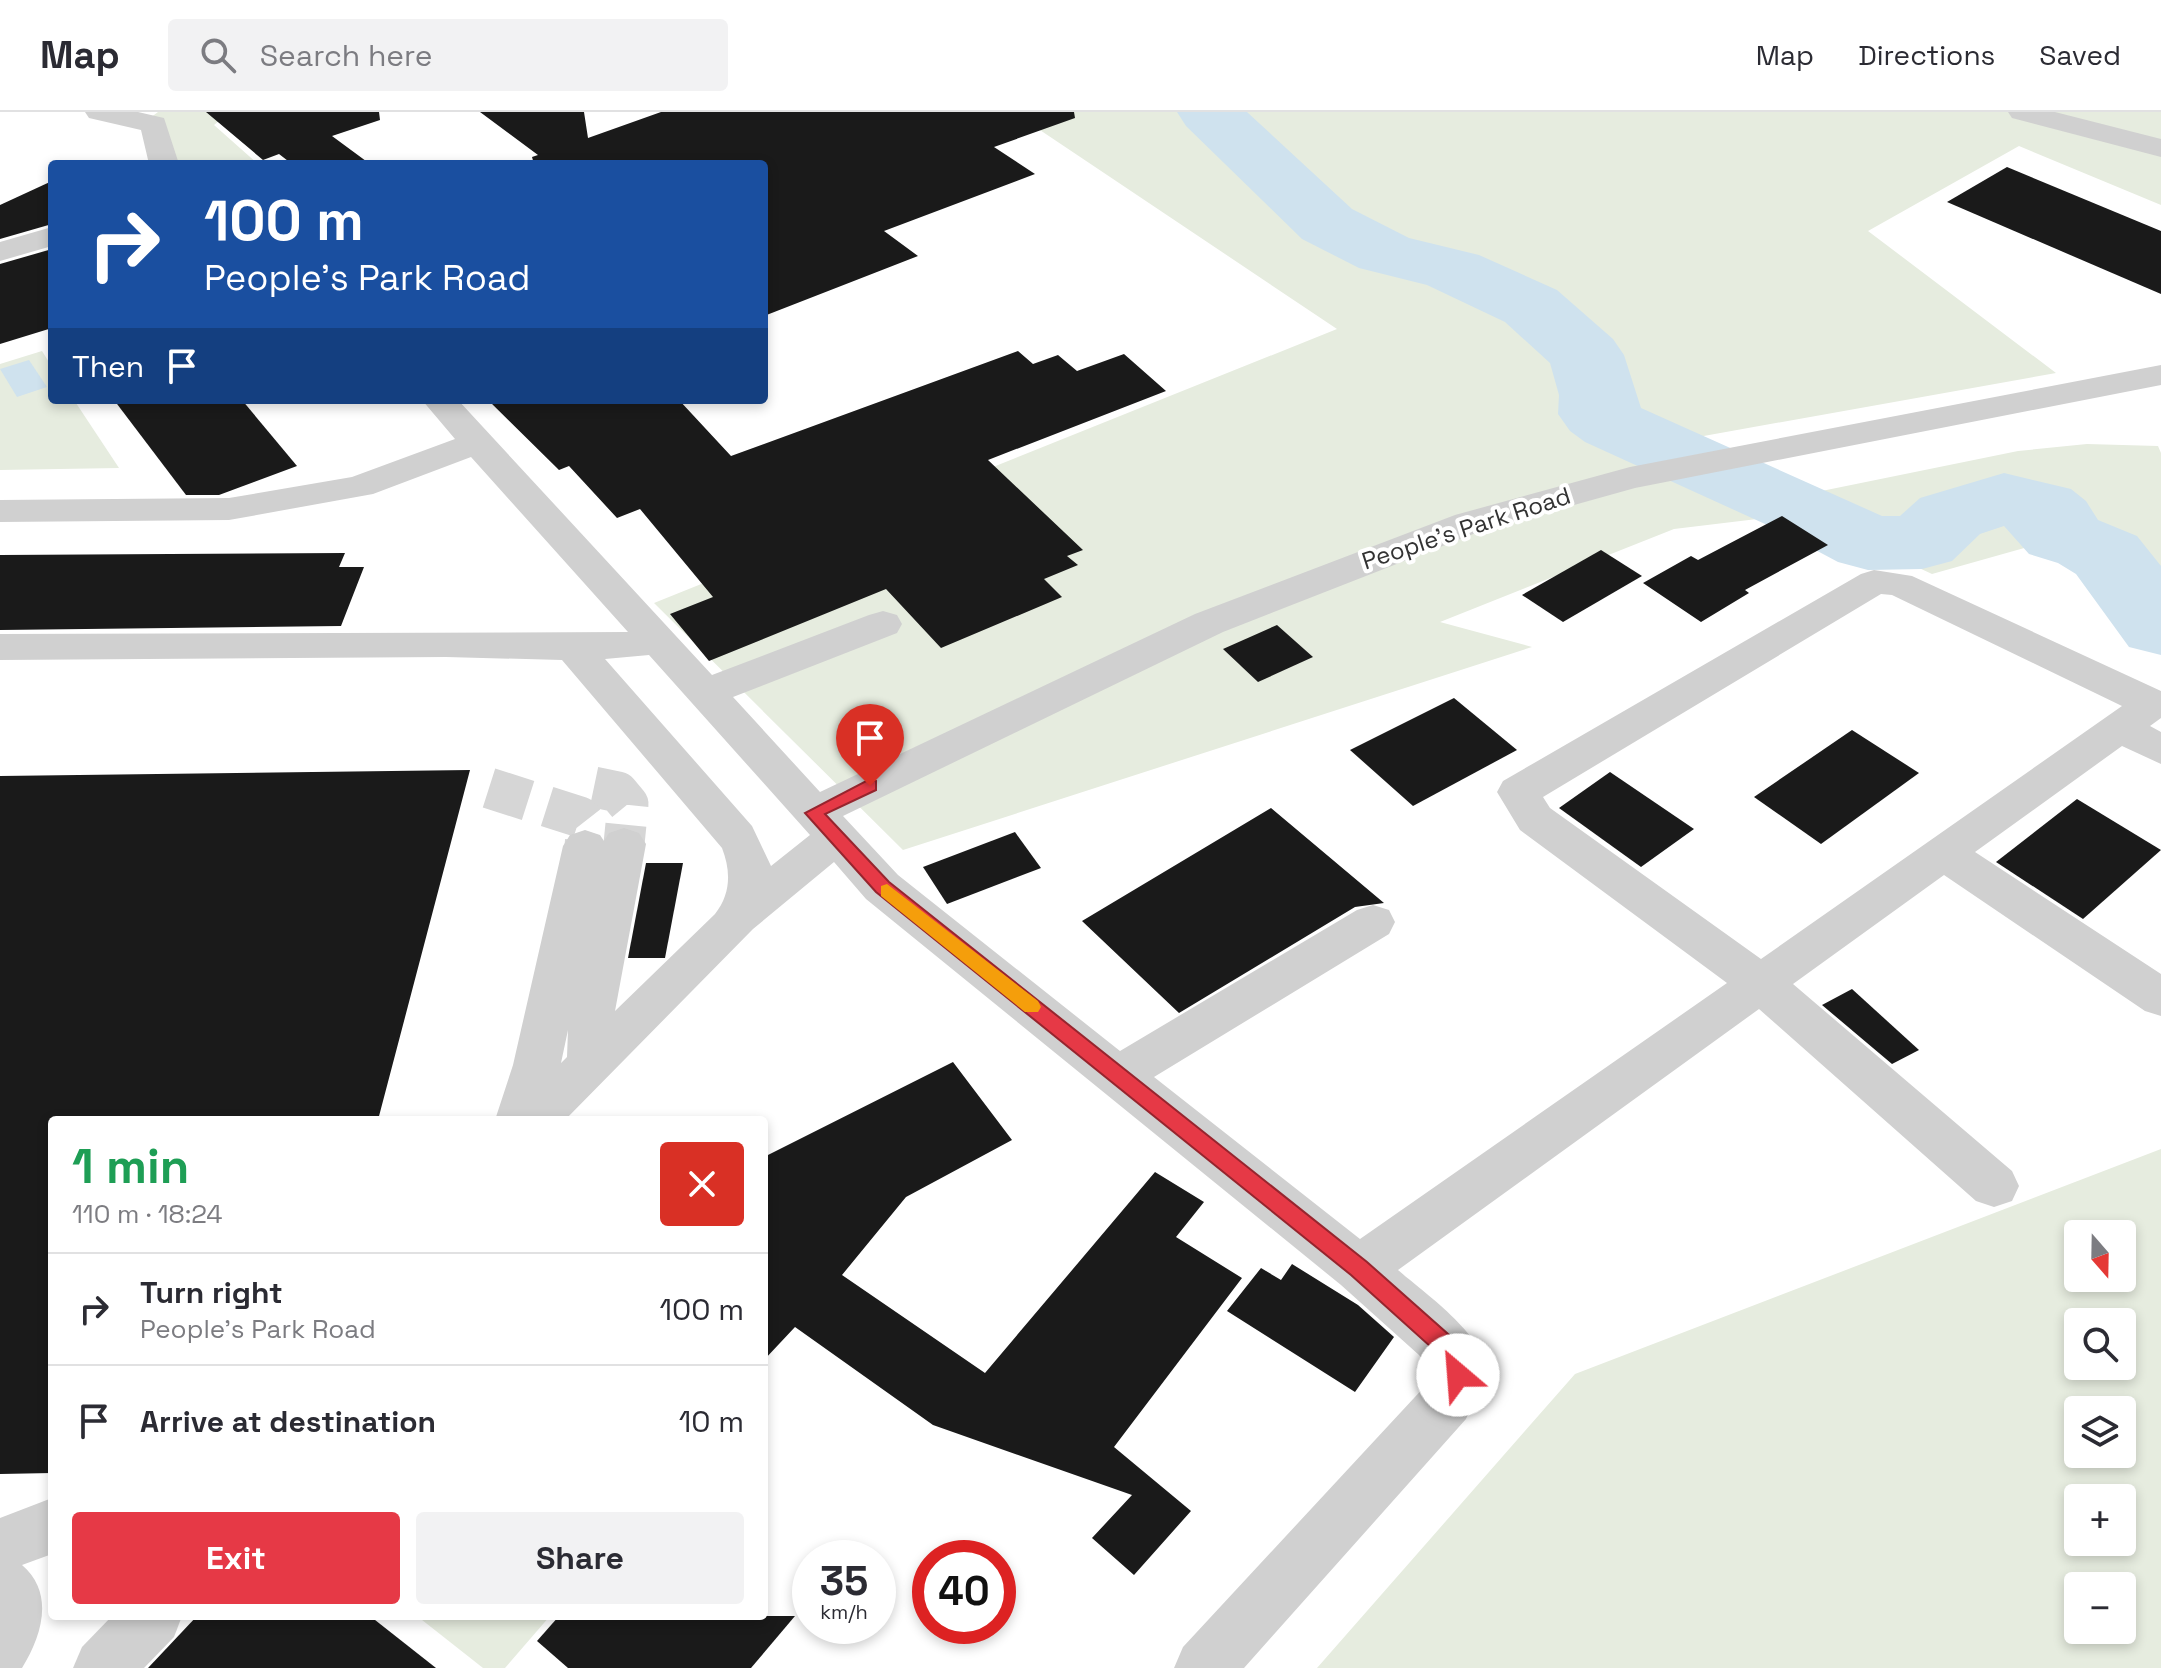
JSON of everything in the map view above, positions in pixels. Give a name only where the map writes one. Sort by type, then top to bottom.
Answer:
[{"type":"street","points":[[99,112],[165,118],[164,160]]},
{"type":"street","points":[[2022,112],[2161,148]]},
{"type":"street","points":[[0,252],[48,237]]},
{"type":"street","name":"People's Park Road","points":[[538,1116],[739,917],[825,824],[1209,623],[1468,523],[1630,478],[2161,375]]},
{"type":"street","points":[[443,404],[882,887],[1359,1269],[1449,1349],[1457,1362],[1455,1388],[1204,1668]]},
{"type":"street","points":[[0,511],[229,509],[360,486],[478,442]]},
{"type":"street","points":[[1359,1269],[1760,983],[2153,704],[1899,584],[1874,582],[1518,792],[1535,819],[1760,983],[1994,1186]]},
{"type":"street","points":[[705,693],[883,624]]},
{"type":"street","points":[[0,647],[490,644],[573,648],[624,647],[659,641]]},
{"type":"street","points":[[573,648],[744,848],[752,871],[751,884],[739,917]]},
{"type":"street","points":[[2121,727],[2161,750]]},
{"type":"street","points":[[520,1116],[605,845],[592,1004],[591,1064]]},
{"type":"street","points":[[1944,853],[2161,998]]},
{"type":"street","points":[[1117,1076],[1373,922]]},
{"type":"street","points":[[544,1035],[592,1004]]},
{"type":"street","points":[[0,1546],[48,1528]]},
{"type":"street","points":[[0,1585],[9,1591],[15,1602],[14,1621],[0,1649]]},
{"type":"street","points":[[103,1668],[149,1620]]},
{"type":"shaded area","points":[[158,112],[230,112],[214,125],[253,160],[161,160],[150,118]]},
{"type":"shaded area","points":[[1013,112],[1193,112],[1313,227],[1392,264],[1463,283],[1513,307],[1556,341],[1583,396],[1593,431],[1802,495],[2018,451],[2087,444],[2158,446],[2161,453],[2161,626],[2153,620],[2124,574],[2096,548],[2060,538],[1932,574],[1876,548],[1782,516],[1674,529],[1440,622],[1532,647],[903,850],[654,603],[1337,329]]},
{"type":"shaded area","points":[[1221,112],[2161,112],[2161,205],[2019,146],[1868,231],[2056,373],[1687,439],[1619,422],[1604,413],[1603,394],[1593,353],[1536,304],[1461,268],[1386,249],[1336,222]]},
{"type":"shaded area","points":[[42,351],[48,361],[48,404],[77,404],[119,468],[0,470],[0,364]]},
{"type":"shaded area","points":[[2161,1149],[2161,1668],[1317,1668],[1575,1374]]},
{"type":"shaded area","points":[[422,1620],[547,1620],[505,1668],[483,1668]]},
{"type":"water","points":[[29,360],[47,387],[17,397],[0,369]]},
{"type":"building","points":[[206,112],[379,112],[380,120],[332,136],[365,160],[287,160],[279,154],[263,160]]},
{"type":"building","points":[[480,112],[584,112],[588,138],[661,112],[1074,112],[1075,118],[994,147],[1035,174],[884,231],[918,256],[768,314],[768,160],[533,160],[532,157],[538,155]]},
{"type":"building","points":[[2007,167],[2161,231],[2161,294],[1947,202]]},
{"type":"building","points":[[48,183],[48,225],[0,239],[0,205]]},
{"type":"building","points":[[48,250],[48,329],[0,344],[0,264]]},
{"type":"building","points":[[1018,351],[1033,364],[1058,355],[1077,371],[1124,354],[1166,391],[988,460],[1083,550],[1067,556],[1078,565],[1044,579],[1062,597],[941,648],[886,589],[709,661],[670,614],[713,597],[640,509],[617,518],[569,466],[559,470],[492,404],[683,404],[731,456]]},
{"type":"building","points":[[117,404],[245,404],[297,466],[219,495],[186,495]]},
{"type":"building","points":[[1782,516],[1828,545],[1745,590],[1749,593],[1701,622],[1643,583],[1691,556],[1698,560]]},
{"type":"building","points":[[1601,550],[1642,576],[1563,622],[1522,595]]},
{"type":"building","points":[[345,553],[339,567],[364,567],[341,626],[0,630],[0,555]]},
{"type":"building","points":[[1277,625],[1313,657],[1258,682],[1223,649]]},
{"type":"building","points":[[1454,698],[1517,750],[1413,806],[1350,750]]},
{"type":"building","points":[[1852,730],[1919,773],[1821,844],[1754,797]]},
{"type":"building","points":[[470,770],[379,1116],[48,1116],[48,1473],[0,1474],[0,776]]},
{"type":"building","points":[[1610,772],[1694,829],[1641,867],[1559,808]]},
{"type":"building","points":[[2077,799],[2161,850],[2083,919],[1996,862]]},
{"type":"building","points":[[1271,808],[1384,903],[1355,907],[1179,1013],[1082,921]]},
{"type":"building","points":[[1015,832],[1041,868],[947,904],[923,867]]},
{"type":"building","points":[[646,863],[683,863],[665,958],[628,958]]},
{"type":"building","points":[[1852,989],[1919,1050],[1892,1064],[1822,1005]]},
{"type":"building","points":[[953,1062],[1012,1140],[906,1197],[842,1275],[985,1373],[1155,1172],[1204,1202],[1176,1237],[1242,1278],[1114,1447],[1191,1511],[1134,1575],[1092,1538],[1132,1495],[933,1425],[795,1327],[768,1356],[768,1155]]},
{"type":"building","points":[[1292,1264],[1358,1305],[1394,1337],[1355,1392],[1227,1311],[1261,1268],[1281,1280]]},
{"type":"building","points":[[768,1616],[792,1616],[751,1668],[568,1668],[537,1641],[555,1620],[768,1620]]},
{"type":"building","points":[[193,1620],[375,1620],[436,1668],[148,1668]]},
{"type":"waterway","points":[[1209,112],[1327,224],[1384,253],[1453,270],[1531,306],[1586,355],[1598,395],[1598,414],[1613,425],[1806,511],[1868,543],[1922,542],[1950,516],[2004,498],[2041,507],[2056,519],[2045,524],[2052,531],[2089,544],[2107,555],[2124,575],[2144,608],[2161,626]]},
{"type":"tunnel","points":[[594,787],[618,792],[628,804],[624,844]]},
{"type":"tunnel","points":[[489,788],[580,817],[587,826],[585,846]]},
{"type":"slow traffic","points":[[887,891],[1031,1007]]},
{"type":"route","points":[[870,786],[813,813],[882,887],[1359,1269],[1449,1349],[1457,1362],[1458,1375]]}]
